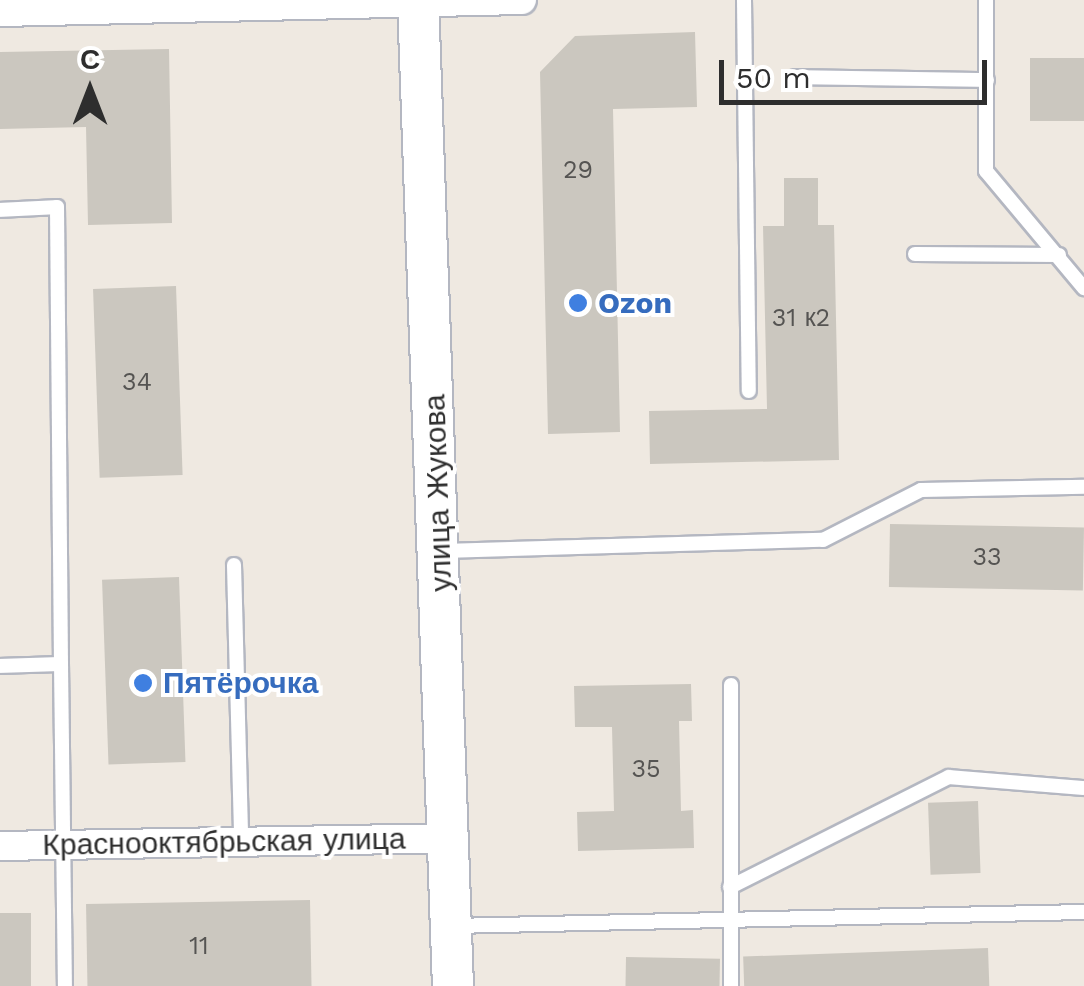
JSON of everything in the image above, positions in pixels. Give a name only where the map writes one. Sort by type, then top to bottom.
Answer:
[{"type":"main road","name":"улица Жукова","points":[[418,1],[442,551],[453,986]]},
{"type":"street","points":[[0,12],[522,0]]},
{"type":"street","name":"Краснооктябрьская улица","points":[[0,846],[449,838]]},
{"type":"lane","points":[[744,0],[748,390]]},
{"type":"lane","points":[[986,0],[986,170],[1084,288]]},
{"type":"lane","points":[[795,76],[987,80]]},
{"type":"lane","points":[[0,210],[57,207],[64,986]]},
{"type":"lane","points":[[916,254],[1060,255]]},
{"type":"lane","points":[[442,551],[823,540],[921,490],[1084,488]]},
{"type":"lane","points":[[234,565],[241,841]]},
{"type":"lane","points":[[0,666],[62,664]]},
{"type":"lane","points":[[731,685],[731,986]]},
{"type":"lane","points":[[730,886],[949,776],[1084,788]]},
{"type":"lane","points":[[451,926],[1084,912]]},
{"type":"building","points":[[695,32],[697,107],[613,109],[620,432],[548,434],[540,72],[575,36]]},
{"type":"building","points":[[169,49],[172,223],[88,225],[86,127],[0,129],[0,52]]},
{"type":"building","points":[[1030,58],[1084,58],[1084,121],[1030,121]]},
{"type":"building","points":[[784,178],[818,178],[818,225],[834,225],[839,460],[650,464],[649,411],[767,409],[763,226],[784,226]]},
{"type":"building","points":[[176,286],[183,475],[100,478],[93,289]]},
{"type":"building","points":[[890,524],[1084,527],[1083,590],[889,587]]},
{"type":"building","points":[[179,577],[185,762],[109,765],[102,580]]},
{"type":"building","points":[[691,684],[692,721],[679,721],[681,811],[693,810],[694,848],[578,851],[577,812],[614,811],[612,727],[575,727],[574,686]]},
{"type":"building","points":[[978,801],[981,873],[931,875],[928,803]]},
{"type":"building","points":[[310,900],[312,986],[87,986],[86,904]]},
{"type":"building","points":[[0,913],[31,913],[31,986],[0,986]]},
{"type":"building","points":[[988,948],[989,986],[744,986],[743,957]]},
{"type":"building","points":[[626,957],[720,959],[720,986],[625,986]]},
{"type":"place","name":"Ozon","points":[[578,303]]},
{"type":"place","name":"Пятёрочка","points":[[143,683]]}]
